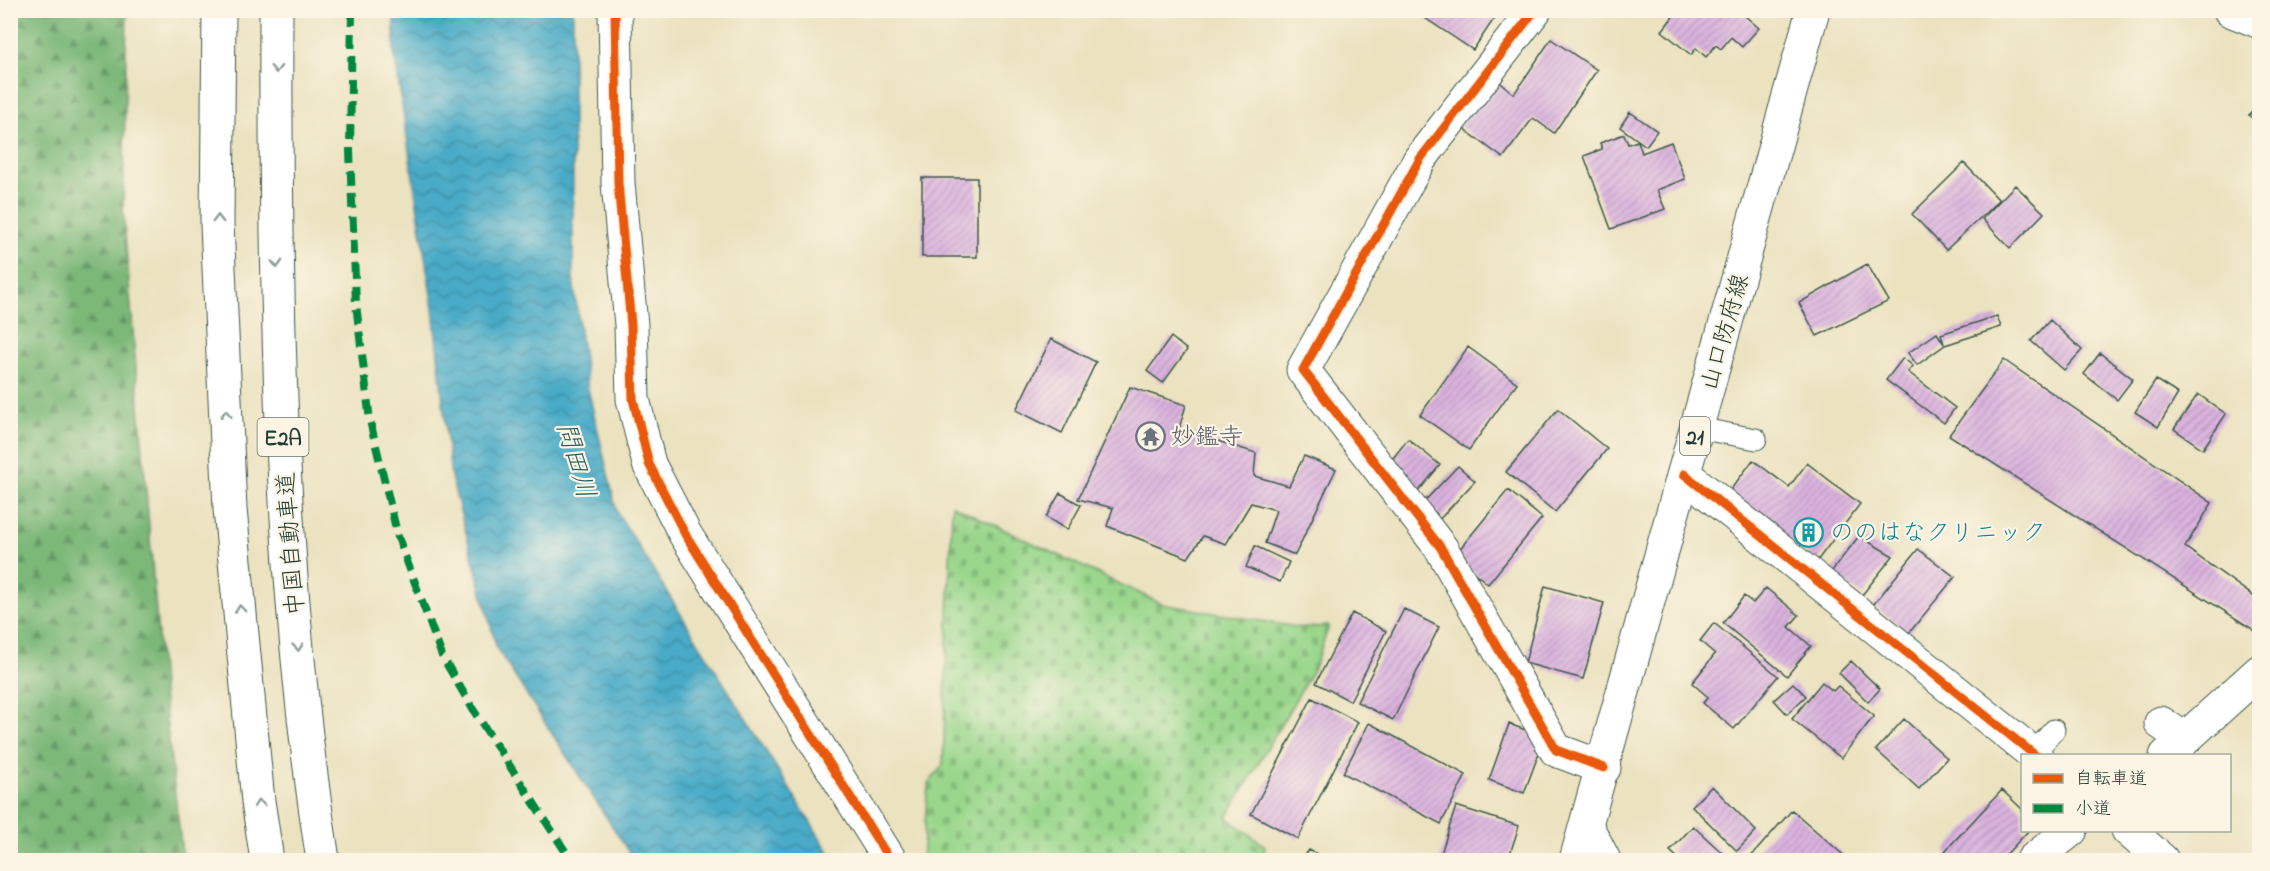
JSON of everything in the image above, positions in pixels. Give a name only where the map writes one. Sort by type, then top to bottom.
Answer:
[{"type":"main road","name":"E2A","points":[[219,10],[217,224],[230,509],[258,801],[267,861]]},
{"type":"main road","name":"中国自動車道","points":[[276,10],[275,223],[285,510],[312,793],[323,861]]},
{"type":"main road","points":[[615,10],[618,183],[631,325],[633,399],[649,464],[685,534],[890,861]]},
{"type":"main road","points":[[1535,10],[1420,159],[1303,370],[1441,548],[1556,750],[1604,768]]},
{"type":"main road","name":"山口防府線","points":[[1576,861],[1604,768],[1813,10]]},
{"type":"main road","points":[[2230,10],[2259,22]]},
{"type":"main road","points":[[1684,474],[2041,746]]},
{"type":"main road","points":[[2170,739],[2259,671]]},
{"type":"main road","points":[[1587,827],[1604,861]]},
{"type":"main road","points":[[2033,861],[2071,832]]},
{"type":"main road","points":[[2129,832],[2162,861]]},
{"type":"lane","points":[[1697,428],[1756,439]]},
{"type":"green space","points":[[10,11],[127,11],[123,209],[162,685],[183,860],[11,860]]},
{"type":"green space","points":[[952,505],[1162,604],[1302,628],[1329,626],[1314,668],[1227,817],[1265,846],[1263,860],[922,860],[928,784],[943,765]]},
{"type":"water","name":"問田川","points":[[394,11],[573,11],[573,279],[588,389],[617,512],[834,860],[634,860],[497,649],[451,477],[433,309],[394,52]]},
{"type":"building","points":[[1426,10],[1500,10],[1473,50],[1422,16]]},
{"type":"building","points":[[1678,10],[1738,10],[1759,28],[1742,47],[1731,37],[1721,49],[1716,45],[1706,57],[1696,48],[1691,55],[1662,31]]},
{"type":"building","points":[[1746,10],[1765,10],[1765,15],[1746,14]]},
{"type":"building","points":[[1551,39],[1597,70],[1554,133],[1533,118],[1503,158],[1460,126],[1496,79],[1514,94]]},
{"type":"building","points":[[2260,104],[2260,125],[2249,115]]},
{"type":"building","points":[[1630,112],[1657,131],[1646,146],[1620,127]]},
{"type":"building","points":[[1624,134],[1628,144],[1638,141],[1642,153],[1671,142],[1685,179],[1657,190],[1665,209],[1611,229],[1584,156],[1602,149],[1600,143]]},
{"type":"building","points":[[1964,163],[1999,200],[1946,250],[1912,214]]},
{"type":"building","points":[[922,178],[977,178],[977,257],[922,257]]},
{"type":"building","points":[[2015,185],[2044,213],[2010,248],[1982,219]]},
{"type":"building","points":[[1867,264],[1889,301],[1817,336],[1799,303]]},
{"type":"building","points":[[1997,316],[2001,327],[1945,345],[1917,365],[1908,353],[1937,333],[1944,344],[1941,334]]},
{"type":"building","points":[[2050,320],[2082,350],[2064,370],[2031,341]]},
{"type":"building","points":[[1171,337],[1187,350],[1163,383],[1147,371]]},
{"type":"building","points":[[1051,339],[1096,362],[1062,433],[1016,410]]},
{"type":"building","points":[[1468,347],[1517,383],[1469,450],[1420,415]]},
{"type":"building","points":[[2100,353],[2133,379],[2117,400],[2084,374]]},
{"type":"building","points":[[1903,358],[1913,366],[1908,372],[1955,408],[1944,423],[1886,380]]},
{"type":"building","points":[[2004,360],[2212,503],[2185,547],[2260,601],[2260,634],[1949,435]]},
{"type":"building","points":[[2156,380],[2178,394],[2158,427],[2135,412]]},
{"type":"building","points":[[1130,387],[1186,405],[1179,429],[1256,453],[1254,476],[1289,486],[1304,456],[1336,469],[1295,555],[1265,543],[1276,510],[1251,503],[1226,544],[1203,536],[1188,558],[1107,526],[1113,508],[1078,499]]},
{"type":"building","points":[[2198,394],[2226,414],[2203,449],[2174,429]]},
{"type":"building","points":[[1558,409],[1607,449],[1555,512],[1506,472]]},
{"type":"building","points":[[1408,439],[1440,465],[1417,493],[1386,467]]},
{"type":"building","name":"ののはなクリニック","points":[[1753,460],[1789,487],[1807,463],[1860,504],[1817,561],[1728,493]]},
{"type":"building","points":[[1458,466],[1475,481],[1437,522],[1420,506]]},
{"type":"building","points":[[1508,490],[1542,518],[1488,584],[1454,556]]},
{"type":"building","points":[[1060,493],[1081,505],[1067,530],[1046,517]]},
{"type":"building","points":[[1859,536],[1893,556],[1862,595],[1831,572]]},
{"type":"building","points":[[1255,546],[1289,562],[1280,582],[1246,567]]},
{"type":"building","points":[[1918,549],[1955,577],[1909,633],[1873,605]]},
{"type":"building","points":[[1545,586],[1604,603],[1583,679],[1525,663]]},
{"type":"building","points":[[1766,588],[1799,615],[1789,627],[1811,646],[1787,676],[1723,623],[1744,596],[1753,603]]},
{"type":"building","points":[[1404,609],[1439,627],[1393,720],[1357,702]]},
{"type":"building","points":[[1352,613],[1386,631],[1350,701],[1316,683]]},
{"type":"building","points":[[1714,623],[1778,676],[1734,729],[1703,703],[1708,697],[1692,683],[1715,654],[1700,641]]},
{"type":"building","points":[[1851,661],[1880,689],[1868,702],[1839,673]]},
{"type":"building","points":[[1822,682],[1833,691],[1838,686],[1874,716],[1841,758],[1792,719]]},
{"type":"building","points":[[1793,683],[1806,696],[1787,714],[1774,700]]},
{"type":"building","points":[[1312,698],[1358,722],[1298,839],[1251,814]]},
{"type":"building","points":[[1904,719],[1947,758],[1919,789],[1876,750]]},
{"type":"building","points":[[1369,723],[1466,775],[1441,824],[1343,773]]},
{"type":"building","points":[[1509,724],[1545,737],[1524,793],[1489,780]]},
{"type":"building","points":[[1712,786],[1756,831],[1737,851],[1692,806]]},
{"type":"building","points":[[2002,790],[2021,808],[2021,832],[2027,832],[2001,860],[1956,860],[1945,851]]},
{"type":"building","points":[[1456,806],[1519,826],[1508,860],[1439,860]]},
{"type":"building","points":[[1792,810],[1849,860],[1748,860]]},
{"type":"building","points":[[1693,826],[1730,860],[1680,860],[1670,851]]},
{"type":"building","points":[[1309,850],[1328,860],[1302,860]]},
{"type":"marked path","points":[[352,10],[350,151],[356,304],[370,421],[398,537],[442,656],[474,711],[571,860]]},
{"type":"cycle path","points":[[615,10],[618,183],[631,325],[633,399],[649,464],[685,534],[890,860]]},
{"type":"cycle path","points":[[1535,10],[1420,159],[1303,370],[1441,548],[1556,750],[1604,768]]},
{"type":"cycle path","points":[[1684,474],[2034,754]]},
{"type":"place","name":"妙鑑寺","points":[[1150,436]]},
{"type":"place","name":"ののはなクリニック","points":[[1809,532]]}]
